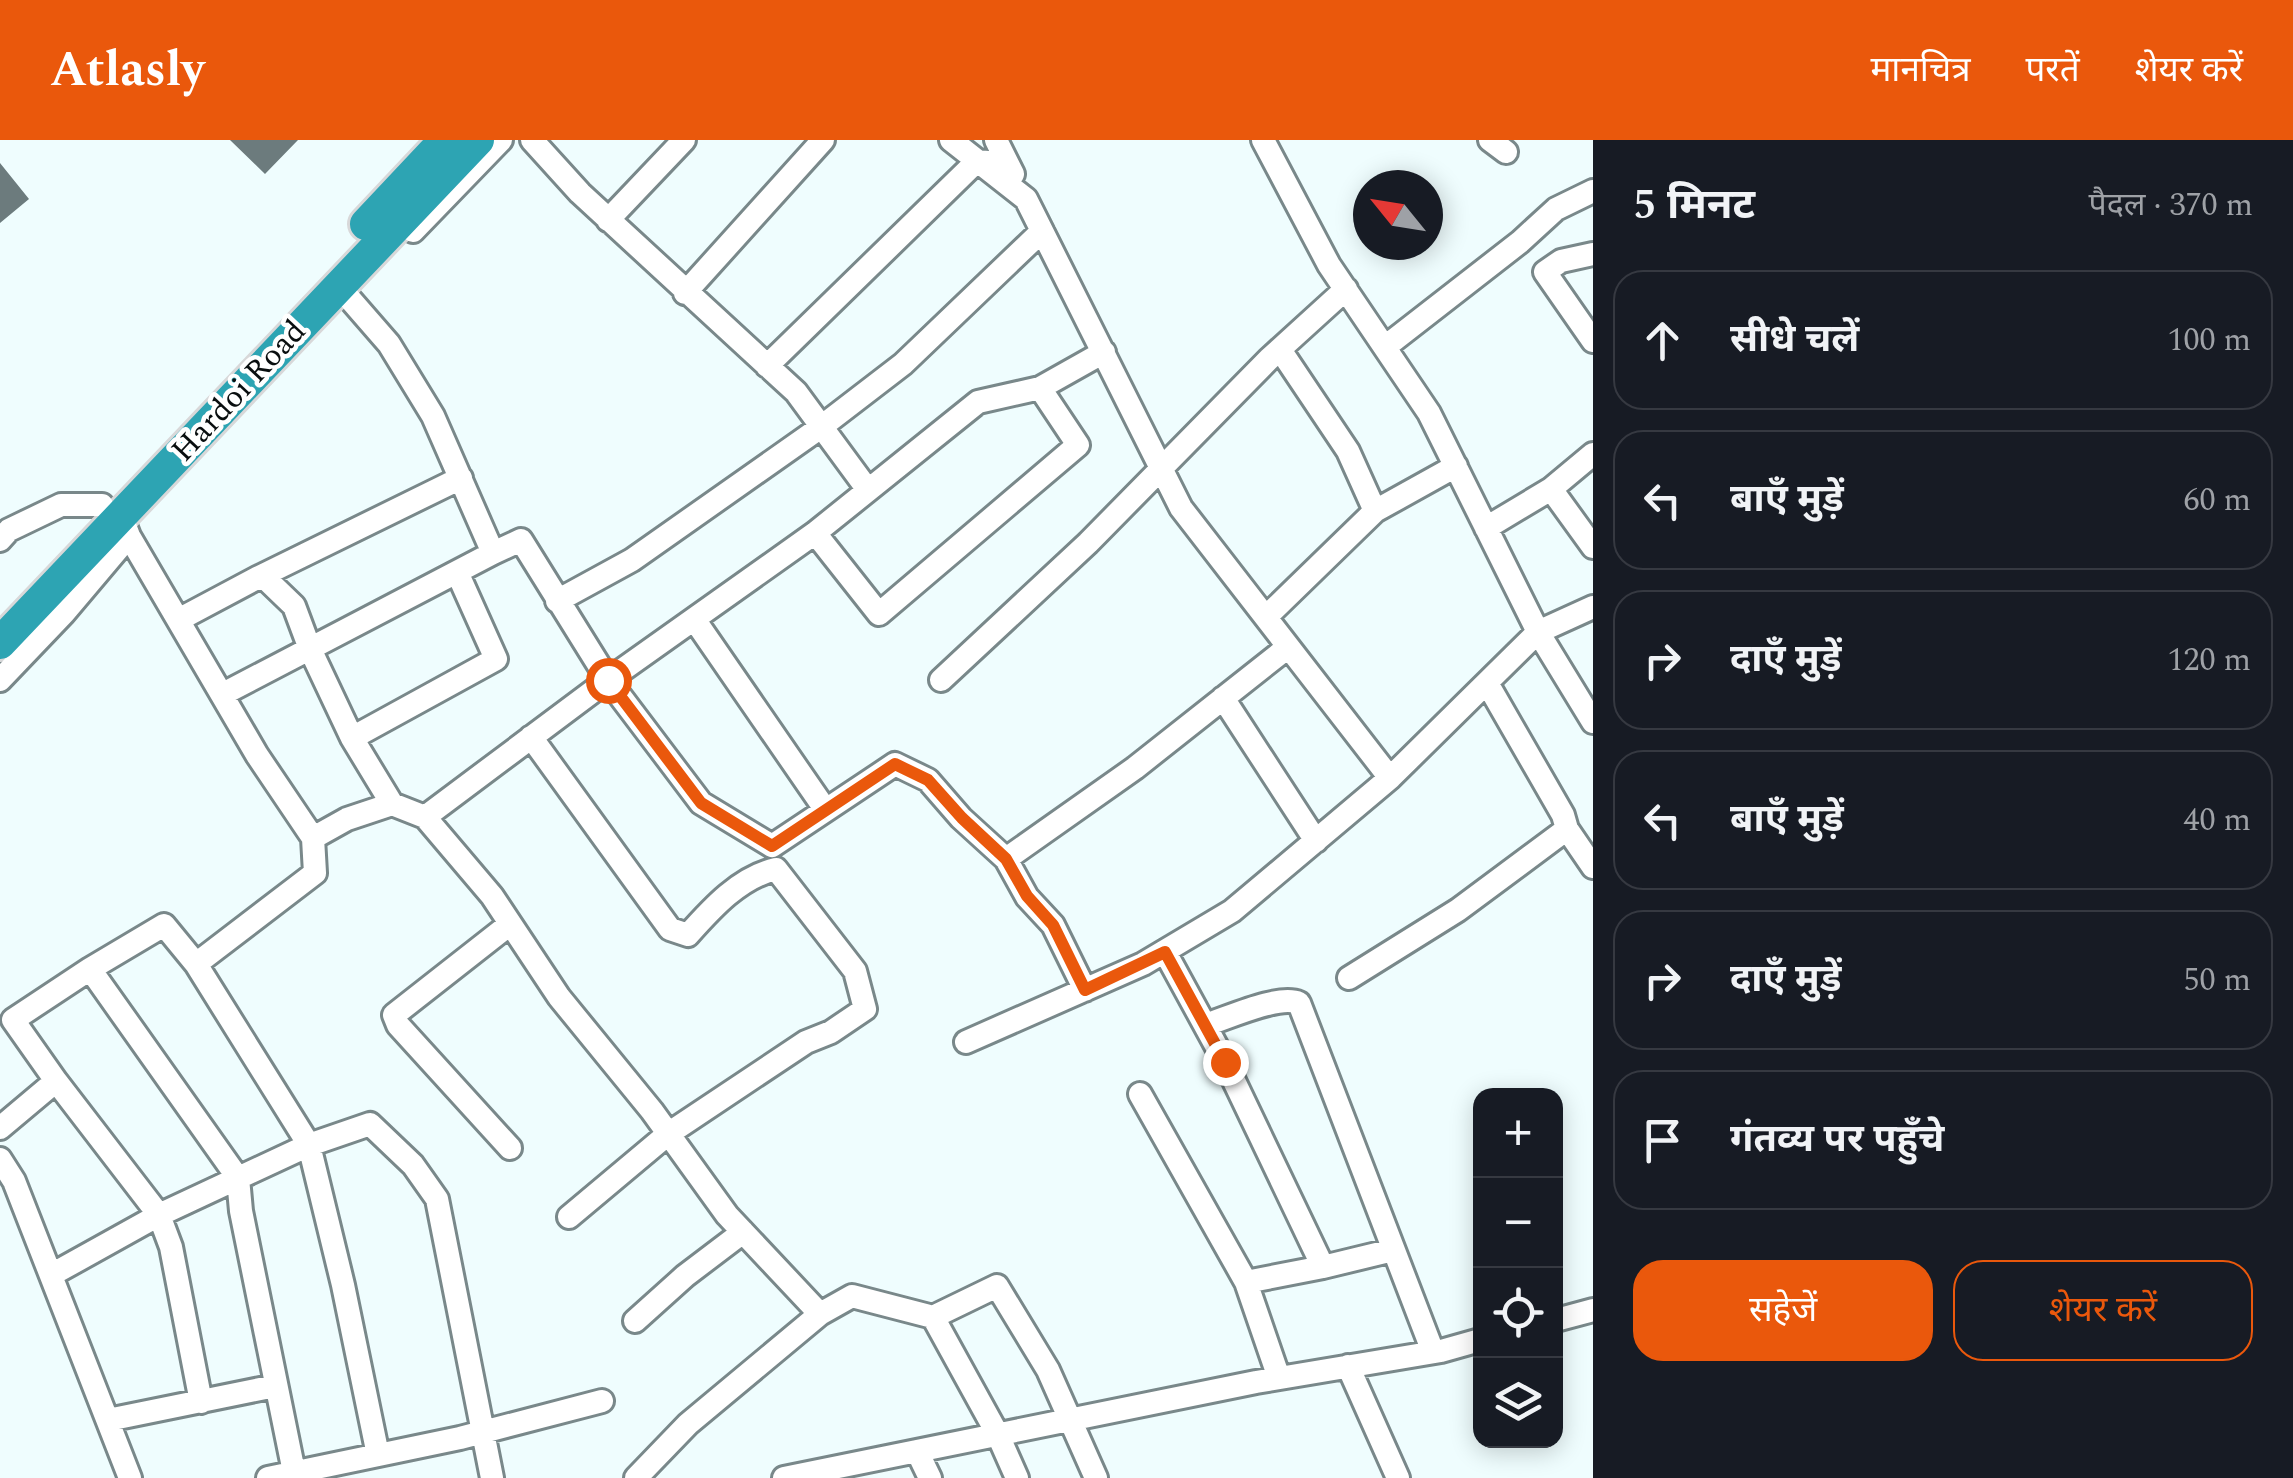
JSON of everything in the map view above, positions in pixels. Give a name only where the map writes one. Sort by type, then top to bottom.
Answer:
[{"type":"highway","name":"Hardoi Road","points":[[0,614],[117,519],[445,140]]},
{"type":"highway","name":"Hardoi Road","points":[[0,643],[340,295],[478,140]]},
{"type":"street","points":[[493,552],[433,416],[389,344],[340,295],[501,140]]},
{"type":"street","points":[[532,140],[608,220],[796,392],[868,490]]},
{"type":"street","points":[[608,220],[684,140]]},
{"type":"street","points":[[685,293],[823,140]]},
{"type":"street","points":[[951,140],[1026,199]]},
{"type":"street","points":[[996,140],[1181,508],[1390,778]]},
{"type":"street","points":[[1263,140],[1329,264],[1429,412],[1538,632],[1593,722]]},
{"type":"street","points":[[767,366],[976,161],[1008,164]]},
{"type":"street","points":[[1385,347],[1520,242],[1556,209],[1593,191]]},
{"type":"street","points":[[557,601],[632,560],[821,427],[903,364],[1042,232]]},
{"type":"street","points":[[1593,254],[1561,261],[1546,272],[1593,341]]},
{"type":"street","points":[[941,680],[1088,543],[1268,359],[1346,289]]},
{"type":"street","points":[[1281,351],[1348,451],[1376,511]]},
{"type":"street","points":[[426,817],[814,532],[978,402],[1040,388],[1104,352]]},
{"type":"street","points":[[814,532],[879,614],[1078,445],[1040,388]]},
{"type":"street","points":[[1486,528],[1551,489],[1593,454]]},
{"type":"street","points":[[1266,617],[1376,511],[1456,466]]},
{"type":"street","points":[[180,619],[460,478]]},
{"type":"street","points":[[1551,489],[1593,547]]},
{"type":"street","points":[[0,540],[9,530],[62,505],[117,519],[180,619],[257,755],[313,838],[315,873],[196,964]]},
{"type":"street","points":[[0,680],[64,614],[117,519]]},
{"type":"street","points":[[222,694],[522,540],[608,680],[701,803],[772,846],[895,764],[928,780],[1006,859],[1027,896],[1053,925],[1085,990]]},
{"type":"street","points":[[352,738],[496,659],[457,572]]},
{"type":"street","points":[[258,578],[267,580],[294,606],[352,738],[392,804],[426,817],[492,896],[559,997],[743,1232],[820,1314]]},
{"type":"street","points":[[966,1042],[1165,952],[1232,911],[1390,778],[1538,632],[1593,607]]},
{"type":"street","points":[[694,619],[825,809]]},
{"type":"street","points":[[1006,859],[1135,768],[1288,646]]},
{"type":"street","points":[[1487,682],[1563,815],[1567,830],[1593,867]]},
{"type":"street","points":[[1223,698],[1316,841]]},
{"type":"street","points":[[531,737],[670,929],[688,934],[708,912],[755,874],[776,869],[855,971],[865,1009],[831,1032],[806,1042],[668,1134],[569,1217]]},
{"type":"street","points":[[313,838],[347,819],[392,804]]},
{"type":"street","points":[[1348,978],[1458,910],[1567,830]]},
{"type":"street","points":[[510,924],[394,1015],[398,1025],[510,1148]]},
{"type":"street","points":[[201,1402],[170,1246],[159,1216],[6,1013],[164,925],[196,964],[309,1145],[378,1455]]},
{"type":"street","points":[[1165,952],[1297,1208],[1322,1267]]},
{"type":"street","points":[[90,969],[238,1178],[241,1211],[294,1472]]},
{"type":"street","points":[[1205,1025],[1279,1001],[1294,1000],[1299,1004],[1433,1352]]},
{"type":"street","points":[[0,1128],[56,1081]]},
{"type":"street","points":[[1140,1094],[1246,1282],[1279,1378]]},
{"type":"street","points":[[51,1274],[238,1178],[309,1145],[370,1124],[414,1165],[437,1199],[492,1478]]},
{"type":"street","points":[[3,1171],[51,1274],[130,1478]]},
{"type":"street","points":[[635,1321],[743,1232]]},
{"type":"street","points":[[1246,1282],[1393,1250]]},
{"type":"street","points":[[636,1478],[688,1424],[820,1314],[852,1296],[933,1316],[997,1286],[1048,1370],[1096,1478]]},
{"type":"street","points":[[1563,1318],[1593,1310]]},
{"type":"street","points":[[933,1316],[1017,1478]]},
{"type":"street","points":[[784,1478],[845,1472],[917,1451],[1473,1342]]},
{"type":"street","points":[[1348,1366],[1398,1478]]},
{"type":"street","points":[[108,1420],[275,1386]]},
{"type":"street","points":[[268,1478],[482,1432],[602,1400]]},
{"type":"street","points":[[917,1451],[930,1478]]},
{"type":"building","points":[[230,140],[298,140],[265,174]]},
{"type":"building","points":[[0,163],[29,199],[0,223]]},
{"type":"route","points":[[608,680],[701,803],[772,846],[895,764],[928,780],[1006,859],[1027,896],[1053,925],[1085,990],[1165,952],[1225,1062]]}]
